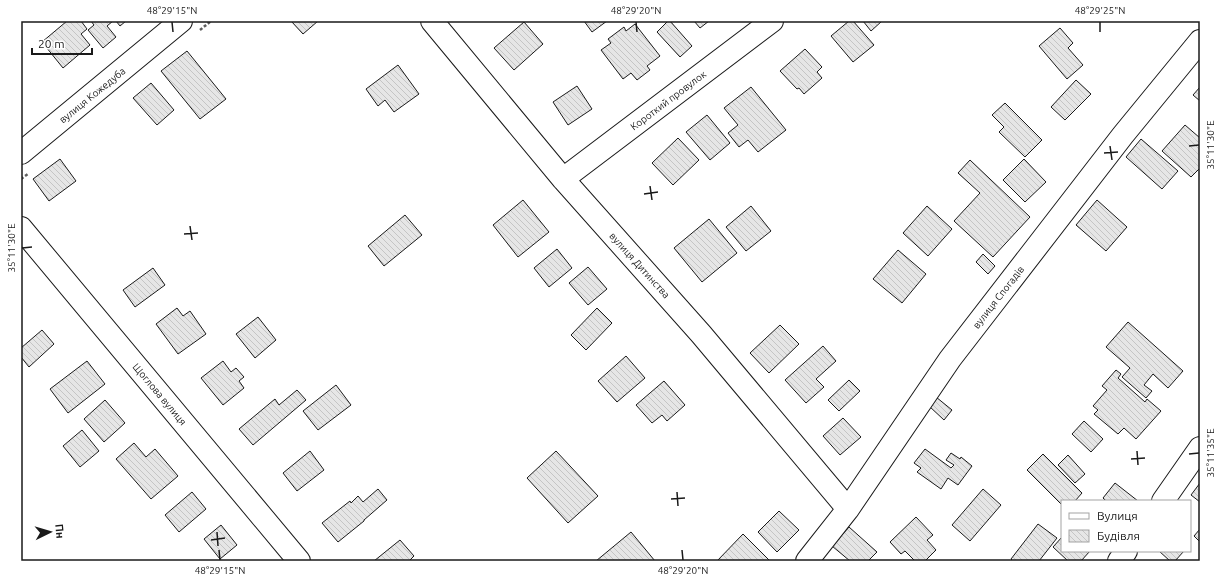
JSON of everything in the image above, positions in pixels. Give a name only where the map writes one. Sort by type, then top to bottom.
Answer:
[{"type":"street","name":"вулиця Кожедуба","points":[[21,153],[181,21]]},
{"type":"street","name":"вулиця Дитинства","points":[[432,21],[563,179],[701,334],[848,509]]},
{"type":"street","name":"Короткий провулок","points":[[563,179],[772,21]]},
{"type":"street","name":"вулиця Спогадів","points":[[807,561],[848,509],[950,359],[1123,135],[1200,41]]},
{"type":"street","name":"Щоглова вулиця","points":[[21,228],[299,561]]},
{"type":"street","points":[[1164,500],[1200,448]]},
{"type":"street","points":[[1119,561],[1125,552]]},
{"type":"building","points":[[67,21],[81,21],[87,29],[81,34],[90,45],[63,68],[42,42]]},
{"type":"building","points":[[91,21],[113,21],[107,26],[116,37],[103,48],[88,30],[94,25]]},
{"type":"building","points":[[116,21],[126,21],[120,26]]},
{"type":"building","points":[[291,21],[318,21],[303,34]]},
{"type":"building","points":[[584,21],[607,21],[592,32]]},
{"type":"building","points":[[668,21],[670,21],[692,46],[680,57],[657,32]]},
{"type":"building","points":[[694,21],[709,21],[700,28]]},
{"type":"building","points":[[849,21],[853,21],[874,45],[853,62],[831,36]]},
{"type":"building","points":[[863,21],[882,21],[871,31]]},
{"type":"building","points":[[524,22],[543,44],[514,70],[494,48]]},
{"type":"building","points":[[635,24],[660,56],[647,66],[650,70],[637,80],[631,73],[623,79],[601,50],[611,43],[608,39],[624,27],[626,31]]},
{"type":"building","points":[[1060,28],[1073,43],[1068,48],[1083,65],[1067,79],[1039,46]]},
{"type":"building","points":[[805,49],[822,67],[817,72],[822,78],[804,94],[799,88],[797,89],[780,71]]},
{"type":"building","points":[[187,51],[226,99],[200,119],[161,71]]},
{"type":"building","points":[[398,65],[419,94],[394,112],[385,100],[378,106],[366,89]]},
{"type":"building","points":[[1076,80],[1091,94],[1065,120],[1051,107]]},
{"type":"building","points":[[151,83],[174,110],[157,125],[133,98]]},
{"type":"building","points":[[577,86],[592,109],[568,125],[553,102]]},
{"type":"building","points":[[751,87],[786,130],[758,152],[748,140],[739,147],[728,133],[738,125],[724,108]]},
{"type":"building","points":[[1200,87],[1200,101],[1193,95]]},
{"type":"building","points":[[1005,103],[1042,140],[1025,157],[999,132],[1004,127],[992,115]]},
{"type":"building","points":[[707,115],[730,143],[710,160],[686,132]]},
{"type":"building","points":[[1185,125],[1200,138],[1200,168],[1191,177],[1162,151]]},
{"type":"building","points":[[678,138],[699,160],[673,185],[652,163]]},
{"type":"building","points":[[1141,139],[1178,171],[1162,189],[1126,157]]},
{"type":"building","points":[[60,159],[76,181],[49,201],[33,179]]},
{"type":"building","points":[[1024,159],[1046,182],[1025,202],[1003,180]]},
{"type":"building","points":[[970,160],[1030,217],[993,257],[954,221],[980,193],[958,173]]},
{"type":"building","points":[[523,200],[549,232],[518,257],[493,225]]},
{"type":"building","points":[[1097,200],[1127,227],[1106,251],[1076,225]]},
{"type":"building","points":[[751,206],[771,231],[746,251],[726,227]]},
{"type":"building","points":[[927,206],[952,229],[928,256],[903,233]]},
{"type":"building","points":[[405,215],[422,235],[384,266],[368,246]]},
{"type":"building","points":[[709,219],[737,253],[702,282],[674,248]]},
{"type":"building","points":[[557,249],[572,268],[549,287],[534,268]]},
{"type":"building","points":[[898,250],[926,274],[902,303],[873,279]]},
{"type":"building","points":[[983,254],[995,266],[988,274],[976,262]]},
{"type":"building","points":[[588,267],[607,289],[588,305],[569,283]]},
{"type":"building","points":[[153,268],[165,285],[135,307],[123,290]]},
{"type":"building","points":[[177,308],[183,316],[190,311],[206,334],[178,354],[156,324]]},
{"type":"building","points":[[597,308],[612,323],[586,350],[571,335]]},
{"type":"building","points":[[258,317],[276,340],[255,358],[236,334]]},
{"type":"building","points":[[1128,322],[1183,371],[1168,388],[1153,374],[1144,385],[1152,391],[1146,398],[1122,377],[1130,368],[1106,347]]},
{"type":"building","points":[[780,325],[799,344],[769,373],[750,353]]},
{"type":"building","points":[[42,330],[54,344],[29,367],[21,357],[21,348]]},
{"type":"building","points":[[823,346],[836,361],[816,379],[824,387],[806,403],[785,380]]},
{"type":"building","points":[[626,356],[645,378],[617,402],[598,381]]},
{"type":"building","points":[[87,361],[105,384],[68,413],[50,389]]},
{"type":"building","points":[[223,361],[231,372],[236,368],[244,377],[239,381],[244,388],[223,405],[201,378]]},
{"type":"building","points":[[1116,370],[1121,374],[1118,378],[1145,402],[1147,399],[1161,411],[1136,439],[1124,428],[1118,434],[1094,414],[1098,410],[1093,406],[1107,390],[1102,386]]},
{"type":"building","points":[[849,380],[860,391],[839,411],[828,400]]},
{"type":"building","points":[[664,381],[685,405],[667,421],[662,415],[652,423],[636,405]]},
{"type":"building","points":[[336,385],[351,405],[318,430],[303,411]]},
{"type":"building","points":[[297,390],[306,400],[253,445],[239,429],[275,399],[279,405]]},
{"type":"building","points":[[936,397],[952,410],[944,420],[929,406]]},
{"type":"building","points":[[105,400],[125,423],[104,442],[84,419]]},
{"type":"building","points":[[843,418],[861,437],[840,455],[823,436]]},
{"type":"building","points":[[1084,421],[1103,439],[1091,452],[1072,434]]},
{"type":"building","points":[[82,430],[99,451],[80,467],[63,446]]},
{"type":"building","points":[[134,443],[146,457],[155,449],[178,476],[151,499],[116,459]]},
{"type":"building","points":[[925,449],[951,468],[954,465],[946,460],[951,453],[960,459],[961,457],[972,466],[958,485],[948,478],[941,489],[917,472],[921,468],[914,463]]},
{"type":"building","points":[[310,451],[324,470],[297,491],[283,473]]},
{"type":"building","points":[[556,451],[598,496],[568,523],[527,478]]},
{"type":"building","points":[[1043,454],[1082,493],[1076,500],[1061,500],[1061,504],[1027,470]]},
{"type":"building","points":[[1068,455],[1085,474],[1075,483],[1058,465]]},
{"type":"building","points":[[1115,483],[1137,500],[1105,500],[1103,498]]},
{"type":"building","points":[[1200,483],[1200,502],[1191,495]]},
{"type":"building","points":[[378,489],[387,500],[338,542],[322,523],[350,501],[351,503],[358,496],[363,502]]},
{"type":"building","points":[[983,489],[1001,505],[970,541],[952,525]]},
{"type":"building","points":[[192,492],[206,509],[179,532],[165,515]]},
{"type":"building","points":[[779,511],[799,530],[777,552],[758,532]]},
{"type":"building","points":[[916,517],[933,535],[927,540],[936,550],[925,561],[915,561],[905,551],[901,554],[890,542]]},
{"type":"building","points":[[1038,524],[1057,538],[1039,561],[1013,561],[1011,559]]},
{"type":"building","points":[[221,525],[237,545],[220,559],[204,539]]},
{"type":"building","points":[[849,527],[877,552],[868,561],[850,561],[832,546]]},
{"type":"building","points":[[1200,529],[1200,542],[1194,536]]},
{"type":"building","points":[[631,532],[655,561],[596,561]]},
{"type":"building","points":[[743,534],[769,560],[717,561]]},
{"type":"building","points":[[1061,538],[1061,552],[1089,552],[1081,561],[1068,561],[1053,547]]},
{"type":"building","points":[[400,540],[414,556],[409,561],[374,561]]},
{"type":"building","points":[[1160,552],[1183,552],[1175,561],[1170,561]]}]
